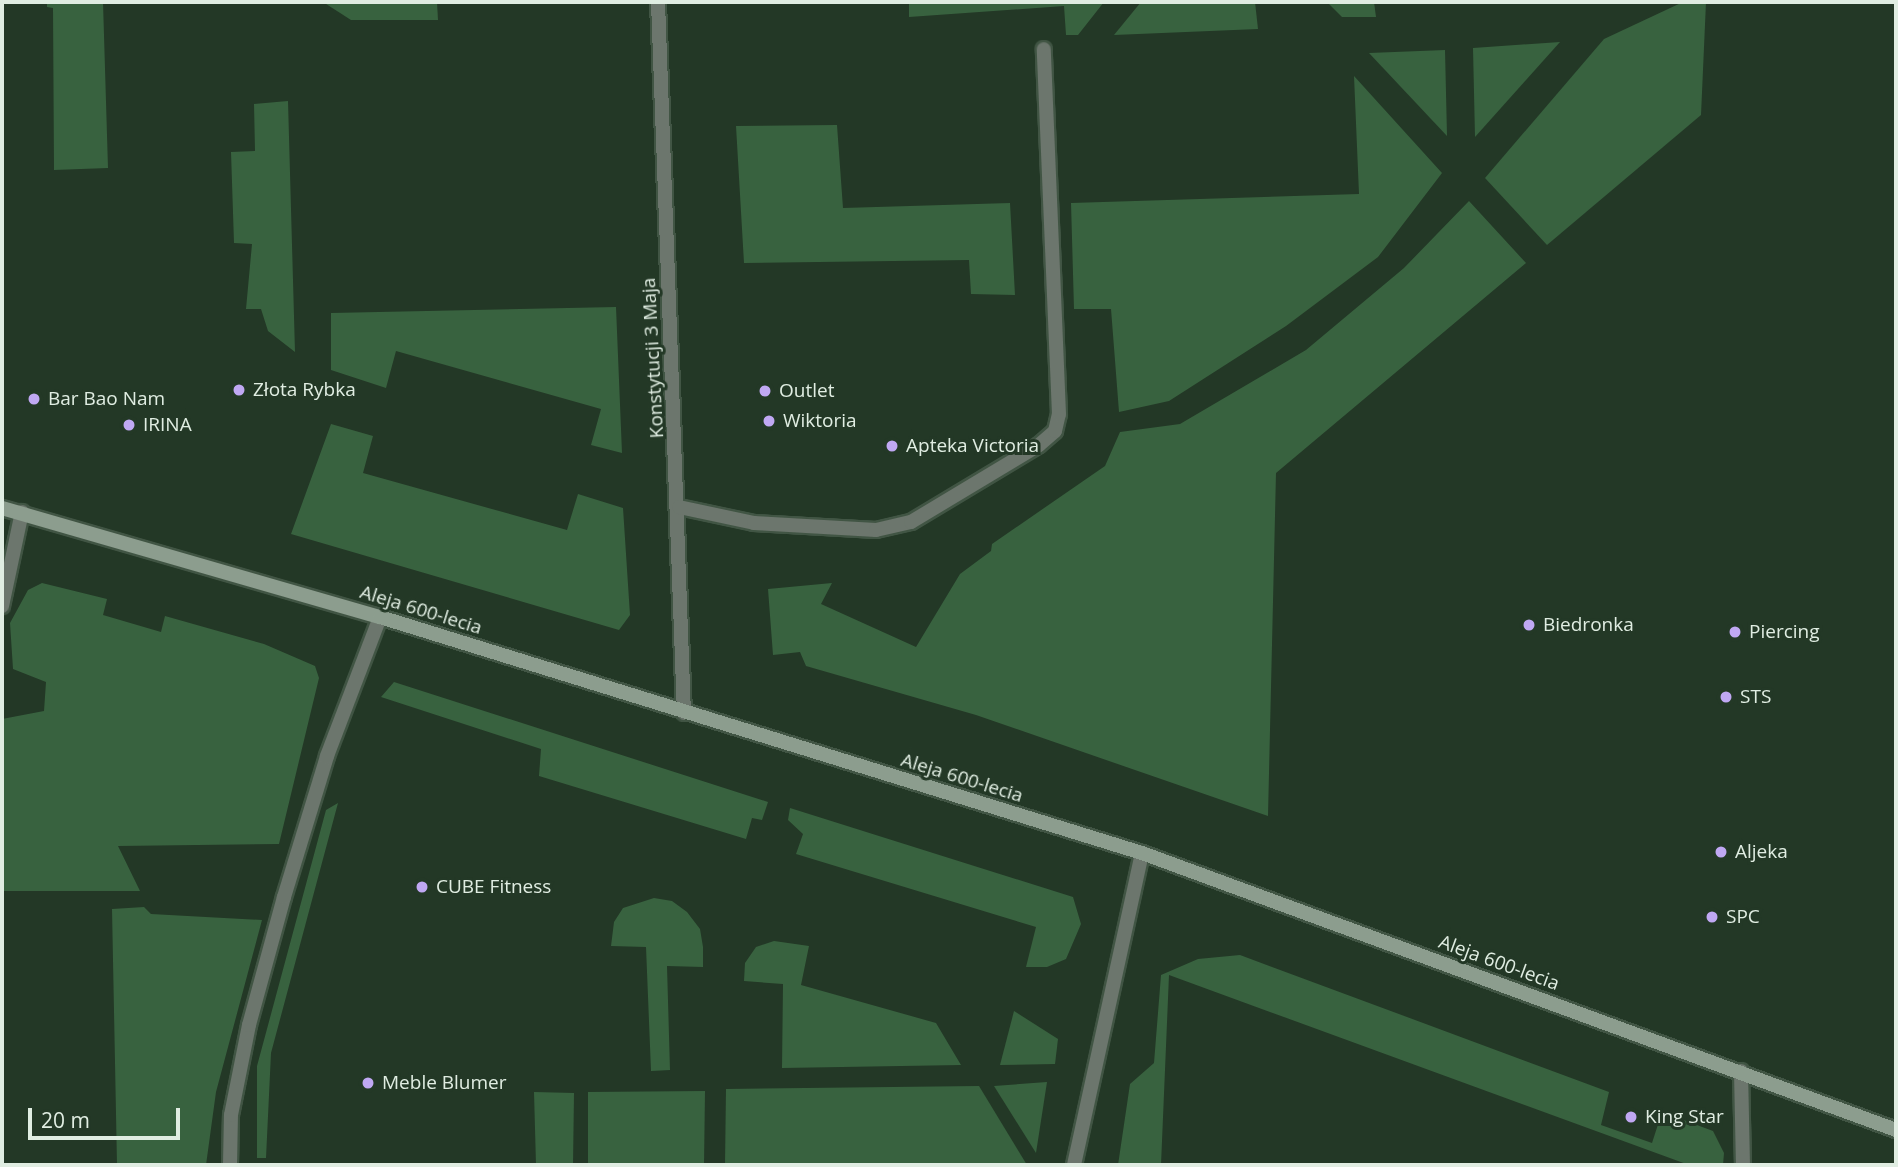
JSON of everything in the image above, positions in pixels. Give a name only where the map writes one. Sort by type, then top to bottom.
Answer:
[{"type":"main road","name":"Aleja 600-lecia","points":[[2,508],[380,617],[1142,853],[1896,1130]]},
{"type":"street","name":"Konstytucji 3 Maja","points":[[658,2],[679,507],[684,712]]},
{"type":"street","points":[[679,507],[754,523],[876,530],[911,522],[1039,445],[1055,431],[1059,414],[1044,49]]},
{"type":"street","points":[[2,606],[22,512]]},
{"type":"street","points":[[230,1165],[231,1115],[249,1025],[327,756],[380,617]]},
{"type":"street","points":[[1074,1165],[1142,853]]},
{"type":"street","points":[[1741,1071],[1743,1165]]},
{"type":"green space","points":[[47,2],[103,2],[108,168],[54,170],[53,8],[47,7]]},
{"type":"green space","points":[[323,2],[437,2],[438,20],[351,20]]},
{"type":"green space","points":[[909,2],[1104,2],[1078,35],[1066,35],[1064,6],[909,17]]},
{"type":"green space","points":[[1141,2],[1255,2],[1258,29],[1114,35]]},
{"type":"green space","points":[[1327,2],[1374,2],[1376,17],[1342,17]]},
{"type":"green space","points":[[1683,2],[1706,2],[1701,115],[1547,245],[1485,178],[1604,39]]},
{"type":"green space","points":[[1560,42],[1475,137],[1473,48]]},
{"type":"green space","points":[[1445,50],[1447,136],[1369,53]]},
{"type":"green space","points":[[1354,76],[1442,173],[1378,257],[1286,326],[1169,401],[1119,412],[1111,309],[1074,309],[1071,203],[1359,194]]},
{"type":"green space","points":[[288,101],[295,352],[268,331],[261,309],[246,309],[252,244],[234,243],[231,152],[255,151],[254,104]]},
{"type":"green space","points":[[837,125],[843,208],[1010,203],[1015,295],[971,294],[969,260],[744,263],[736,126]]},
{"type":"green space","points":[[1469,201],[1526,263],[1276,473],[1268,816],[976,715],[806,666],[800,652],[773,655],[768,589],[832,583],[821,604],[916,647],[960,574],[991,551],[992,544],[1105,466],[1120,432],[1180,424],[1306,350],[1404,268]]},
{"type":"green space","points":[[616,307],[622,453],[591,445],[601,409],[396,351],[386,388],[331,370],[331,313]]},
{"type":"green space","points":[[331,424],[373,436],[363,473],[567,530],[578,494],[623,508],[630,615],[619,630],[291,534]]},
{"type":"green space","points":[[42,583],[107,599],[103,615],[161,632],[165,616],[264,644],[315,666],[319,678],[279,844],[118,846],[140,891],[2,891],[2,719],[44,711],[46,682],[13,669],[10,623],[28,590]]},
{"type":"green space","points":[[394,682],[768,802],[762,820],[752,818],[746,839],[539,776],[541,749],[381,697]]},
{"type":"green space","points":[[338,803],[271,1053],[266,1158],[257,1158],[257,1066],[326,810]]},
{"type":"green space","points":[[790,808],[1073,897],[1081,924],[1066,959],[1047,967],[1026,967],[1036,927],[796,854],[803,834],[788,820]]},
{"type":"green space","points":[[654,898],[672,901],[687,912],[700,929],[703,967],[667,966],[670,1070],[651,1071],[646,947],[611,946],[614,922],[623,908]]},
{"type":"green space","points":[[144,907],[151,914],[262,920],[216,1092],[206,1165],[117,1165],[112,909]]},
{"type":"green space","points":[[774,941],[809,946],[801,985],[936,1023],[961,1065],[782,1068],[783,984],[744,981],[745,963],[756,947]]},
{"type":"green space","points":[[1240,955],[1609,1092],[1601,1125],[1652,1143],[1662,1112],[1713,1131],[1724,1153],[1723,1165],[1689,1165],[1169,975],[1161,1165],[1118,1165],[1130,1084],[1154,1063],[1161,975],[1198,959]]},
{"type":"green space","points":[[1014,1011],[1058,1039],[1055,1064],[1000,1065]]},
{"type":"green space","points":[[1047,1082],[1036,1153],[994,1086]]},
{"type":"green space","points":[[979,1086],[1027,1165],[725,1165],[726,1089]]},
{"type":"green space","points":[[705,1091],[704,1165],[588,1165],[588,1092]]},
{"type":"green space","points":[[534,1092],[574,1093],[573,1165],[536,1165]]},
{"type":"place","name":"Złota Rybka","points":[[239,390]]},
{"type":"place","name":"Outlet","points":[[765,391]]},
{"type":"place","name":"Bar Bao Nam","points":[[34,399]]},
{"type":"place","name":"Wiktoria","points":[[769,421]]},
{"type":"place","name":"IRINA","points":[[129,425]]},
{"type":"place","name":"Apteka Victoria","points":[[892,446]]},
{"type":"place","name":"Biedronka","points":[[1529,625]]},
{"type":"place","name":"Piercing","points":[[1735,632]]},
{"type":"place","name":"STS","points":[[1726,697]]},
{"type":"place","name":"Aljeka","points":[[1721,852]]},
{"type":"place","name":"CUBE Fitness","points":[[422,887]]},
{"type":"place","name":"SPC","points":[[1712,917]]},
{"type":"place","name":"Meble Blumer","points":[[368,1083]]},
{"type":"place","name":"King Star","points":[[1631,1117]]}]
